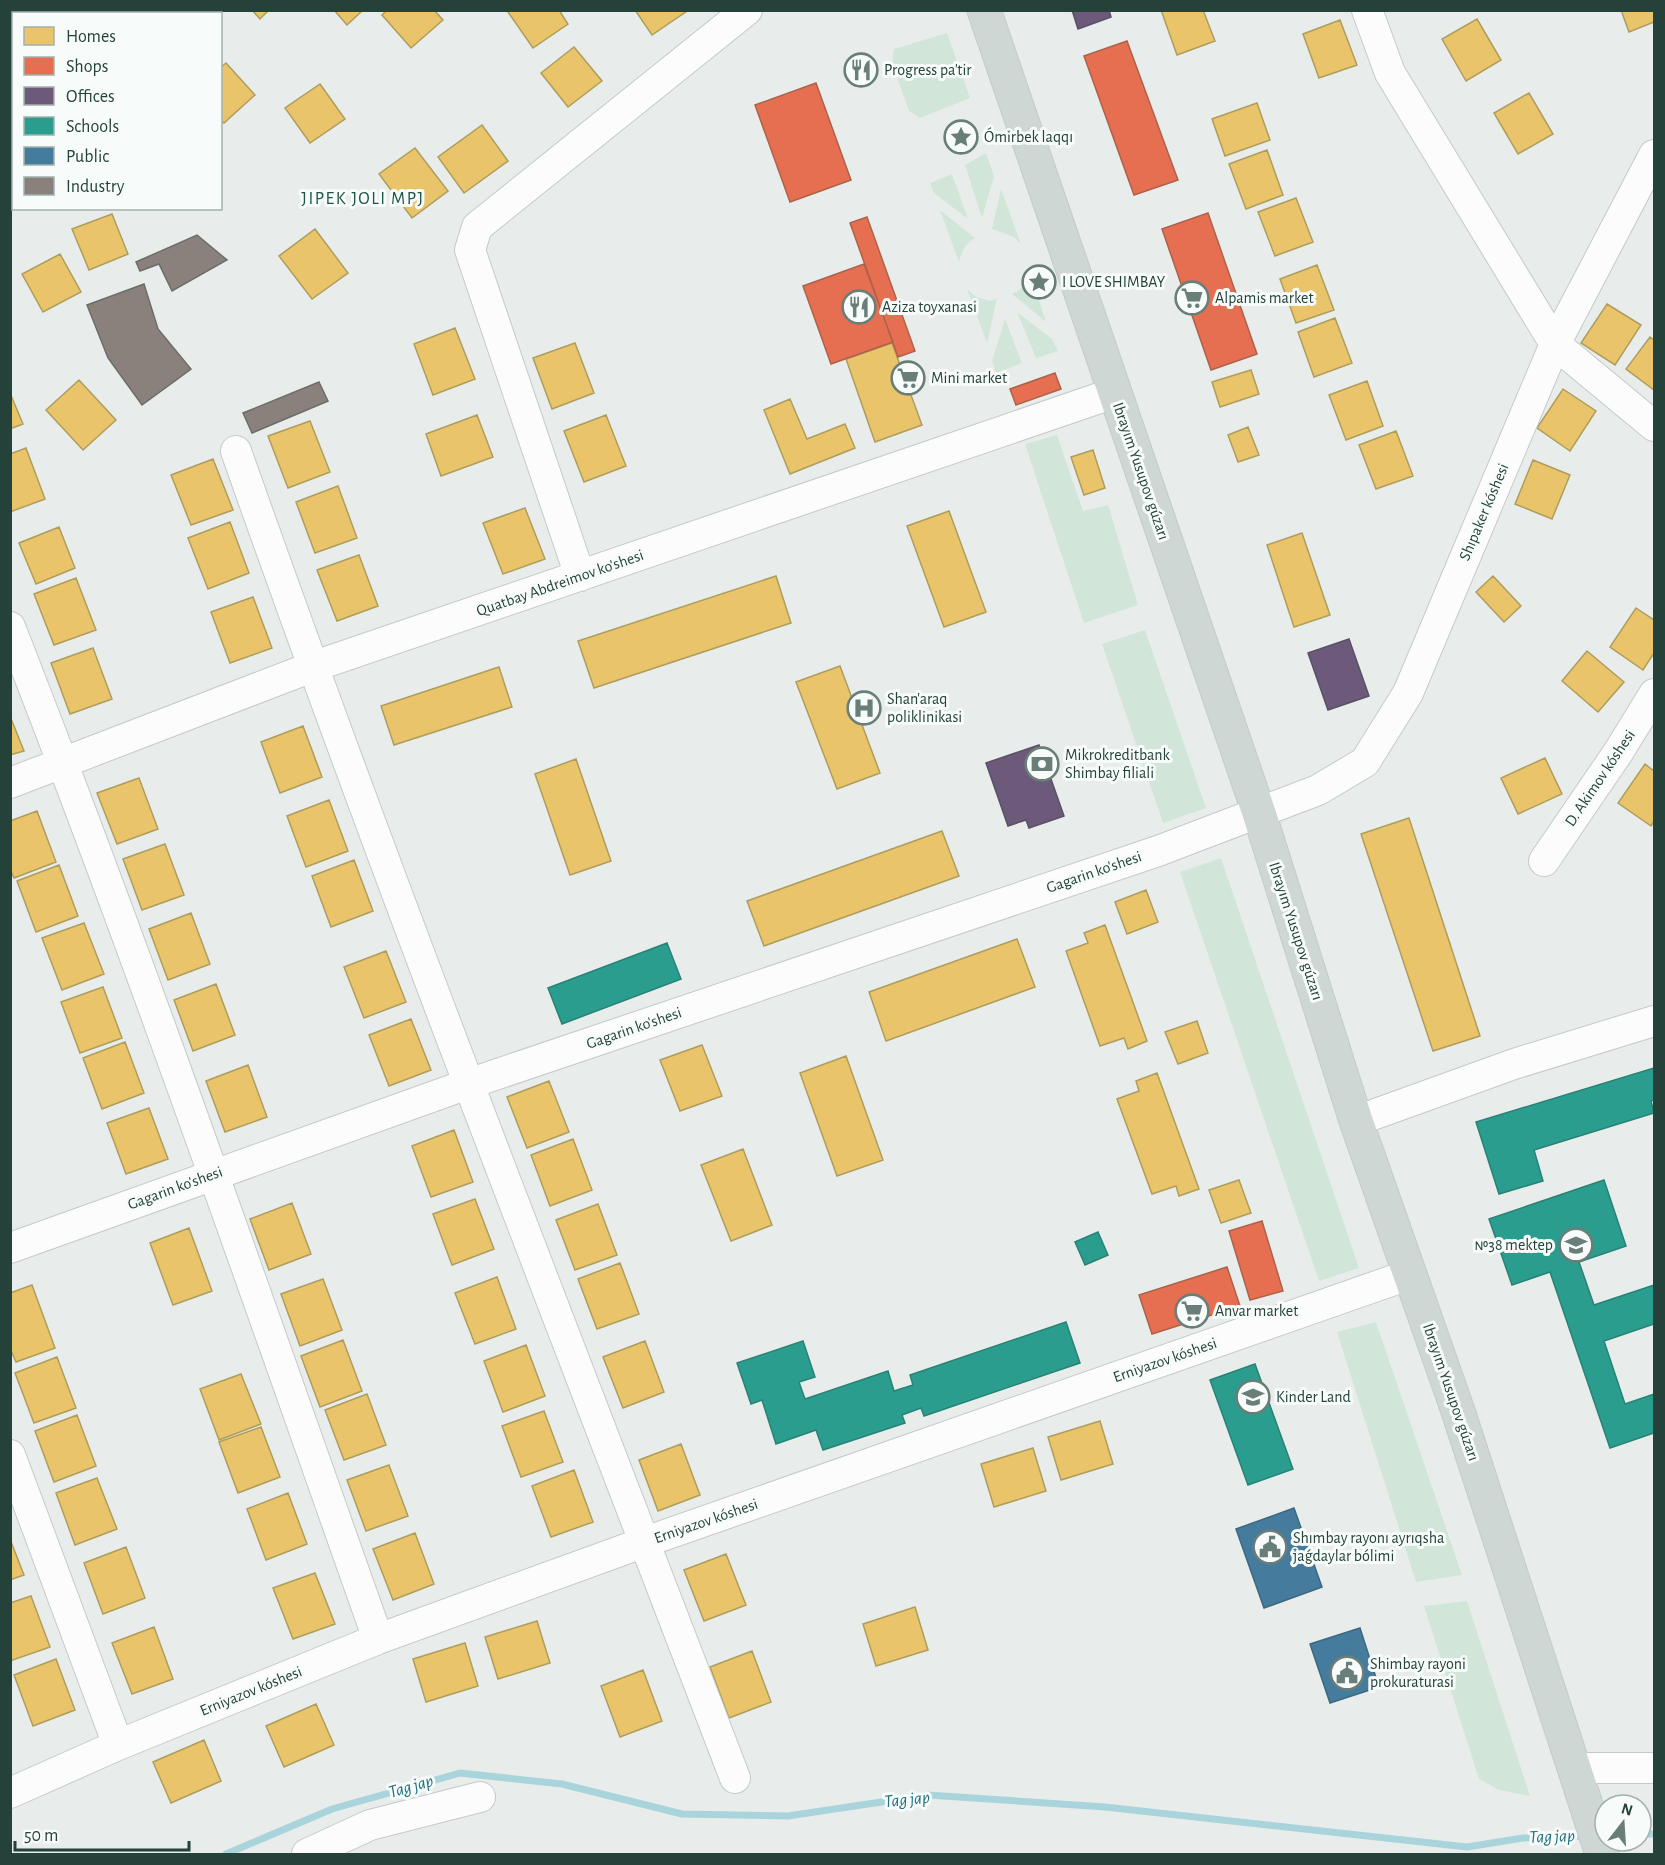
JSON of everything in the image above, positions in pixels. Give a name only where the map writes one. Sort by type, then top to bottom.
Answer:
[{"type":"main road","name":"Ibrayım Yusupov gúzarı","points":[[984,10],[1259,813],[1356,1121],[1458,1411],[1576,1768],[1602,1854]]},
{"type":"street","points":[[580,576],[470,250],[477,227],[747,10]]},
{"type":"street","points":[[1367,10],[1390,73],[1555,344],[1654,426]]},
{"type":"street","name":"Shıpaker kóshesi","points":[[1259,813],[1318,790],[1365,762],[1408,693],[1555,344],[1654,155]]},
{"type":"street","name":"Quatbay Abdreimov ko'shesi","points":[[10,783],[312,667],[1114,393]]},
{"type":"street","points":[[236,451],[312,667],[468,1084],[735,1778]]},
{"type":"street","points":[[10,627],[63,763],[213,1174],[378,1639]]},
{"type":"street","name":"D. Akimov kóshesi","points":[[1544,861],[1619,751],[1654,694]]},
{"type":"street","name":"Gagarin ko'shesi","points":[[10,1248],[468,1084],[1158,851],[1259,813]]},
{"type":"street","points":[[1356,1121],[1514,1064],[1654,1021]]},
{"type":"street","name":"Erniyazov kóshesi","points":[[10,1793],[118,1745],[378,1639],[645,1542],[1411,1274]]},
{"type":"street","points":[[10,1455],[118,1745]]},
{"type":"street","points":[[1576,1768],[1654,1768]]},
{"type":"street","points":[[307,1854],[370,1825],[480,1797]]},
{"type":"green space","points":[[947,33],[970,98],[920,118],[909,111],[892,63],[894,49]]},
{"type":"green space","points":[[986,153],[994,176],[982,218],[965,165]]},
{"type":"green space","points":[[952,174],[968,219],[934,193],[930,183]]},
{"type":"green space","points":[[1001,189],[1021,244],[1014,237],[992,229]]},
{"type":"green space","points":[[940,210],[975,238],[964,248],[959,262]]},
{"type":"green space","points":[[1029,269],[1046,322],[1012,294],[1024,284]]},
{"type":"green space","points":[[967,289],[976,297],[990,301],[997,298],[987,343]]},
{"type":"green space","points":[[1017,312],[1052,339],[1058,351],[1036,358]]},
{"type":"green space","points":[[1005,319],[1022,363],[996,373],[992,361]]},
{"type":"green space","points":[[1057,435],[1083,511],[1108,505],[1138,605],[1084,623],[1025,444]]},
{"type":"green space","points":[[1145,630],[1206,808],[1163,823],[1102,644]]},
{"type":"green space","points":[[1221,858],[1359,1268],[1319,1281],[1180,872]]},
{"type":"green space","points":[[1376,1322],[1462,1575],[1416,1582],[1337,1332]]},
{"type":"green space","points":[[1467,1601],[1530,1796],[1499,1790],[1479,1779],[1424,1606]]},
{"type":"building: Homes","points":[[252,10],[269,10],[260,19]]},
{"type":"building: Homes","points":[[334,10],[363,10],[347,25]]},
{"type":"building: Homes","points":[[387,10],[434,10],[443,20],[411,48],[382,15]]},
{"type":"building: Homes","points":[[510,10],[559,10],[568,24],[533,48],[508,12]]},
{"type":"building: Homes","points":[[635,10],[687,10],[687,11],[652,35]]},
{"type":"building: Homes","points":[[1161,10],[1203,10],[1215,41],[1177,55]]},
{"type":"building: Homes","points":[[1621,10],[1654,10],[1654,22],[1629,32]]},
{"type":"building: Homes","points":[[1477,19],[1501,60],[1466,81],[1442,39]]},
{"type":"building: Homes","points":[[1340,20],[1357,65],[1319,78],[1303,34]]},
{"type":"building: Homes","points":[[574,47],[602,81],[568,107],[541,73]]},
{"type":"building: Homes","points":[[226,63],[255,95],[224,123],[222,122],[222,66]]},
{"type":"building: Homes","points":[[320,84],[345,119],[310,143],[285,108]]},
{"type":"building: Homes","points":[[1529,93],[1553,134],[1518,154],[1494,113]]},
{"type":"building: Homes","points":[[1257,103],[1270,140],[1225,156],[1212,119]]},
{"type":"building: Homes","points":[[482,125],[508,161],[464,193],[438,157]]},
{"type":"building: Homes","points":[[415,148],[448,191],[412,218],[379,174]]},
{"type":"building: Homes","points":[[1267,150],[1283,195],[1246,209],[1229,164]]},
{"type":"building: Homes","points":[[1296,198],[1313,242],[1275,256],[1258,212]]},
{"type":"building: Homes","points":[[112,214],[128,254],[89,270],[72,229]]},
{"type":"building: Homes","points":[[315,229],[348,273],[312,299],[279,256]]},
{"type":"building: Homes","points":[[60,254],[81,292],[43,312],[22,274]]},
{"type":"building: Homes","points":[[1317,265],[1334,310],[1296,323],[1280,279]]},
{"type":"building: Homes","points":[[1607,304],[1641,325],[1615,365],[1581,343]]},
{"type":"building: Homes","points":[[1335,318],[1352,363],[1314,377],[1298,332]]},
{"type":"building: Homes","points":[[455,328],[475,379],[433,395],[414,344]]},
{"type":"building: Homes","points":[[1650,337],[1654,340],[1654,390],[1626,369]]},
{"type":"building: Homes","points":[[575,343],[594,393],[552,409],[533,358]]},
{"type":"building: Homes","points":[[892,343],[922,425],[875,442],[846,359]]},
{"type":"building: Homes","points":[[1251,370],[1259,394],[1220,407],[1212,382]]},
{"type":"building: Homes","points":[[79,380],[116,420],[83,450],[46,410]]},
{"type":"building: Homes","points":[[1367,381],[1383,426],[1346,440],[1329,395]]},
{"type":"building: Homes","points":[[1563,389],[1596,411],[1570,451],[1537,428]]},
{"type":"building: Homes","points":[[10,393],[23,424],[10,429]]},
{"type":"building: Homes","points":[[790,399],[807,439],[845,424],[855,448],[790,474],[764,410]]},
{"type":"building: Homes","points":[[477,415],[493,457],[441,476],[426,434]]},
{"type":"building: Homes","points":[[606,415],[626,466],[584,482],[564,431]]},
{"type":"building: Homes","points":[[310,421],[330,472],[288,488],[268,436]]},
{"type":"building: Homes","points":[[1248,427],[1259,455],[1238,462],[1228,435]]},
{"type":"building: Homes","points":[[1396,431],[1413,476],[1376,489],[1359,445]]},
{"type":"building: Homes","points":[[26,448],[45,499],[10,512],[10,454]]},
{"type":"building: Homes","points":[[1093,450],[1105,488],[1084,495],[1071,457]]},
{"type":"building: Homes","points":[[213,459],[233,510],[191,525],[171,475]]},
{"type":"building: Homes","points":[[1533,460],[1570,475],[1552,519],[1515,504]]},
{"type":"building: Homes","points":[[338,486],[357,538],[315,553],[296,502]]},
{"type":"building: Homes","points":[[525,508],[545,559],[503,574],[483,523]]},
{"type":"building: Homes","points":[[949,511],[986,612],[944,627],[907,526]]},
{"type":"building: Homes","points":[[230,522],[249,573],[208,589],[188,538]]},
{"type":"building: Homes","points":[[59,527],[75,568],[36,584],[19,543]]},
{"type":"building: Homes","points":[[1302,533],[1330,615],[1294,627],[1267,545]]},
{"type":"building: Homes","points":[[359,555],[378,606],[337,621],[317,570]]},
{"type":"building: Homes","points":[[776,576],[791,623],[594,688],[578,641]]},
{"type":"building: Homes","points":[[1493,576],[1521,606],[1504,622],[1476,592]]},
{"type":"building: Homes","points":[[76,578],[96,630],[54,645],[34,594]]},
{"type":"building: Homes","points":[[253,597],[272,648],[230,663],[211,612]]},
{"type":"building: Homes","points":[[1636,608],[1654,620],[1654,653],[1643,670],[1610,647]]},
{"type":"building: Homes","points":[[93,648],[112,699],[70,714],[51,663]]},
{"type":"building: Homes","points":[[1587,651],[1624,682],[1598,712],[1562,681]]},
{"type":"building: Homes","points":[[840,666],[880,773],[837,789],[796,682]]},
{"type":"building: Homes","points":[[499,667],[512,707],[394,745],[381,706]]},
{"type":"building: Homes","points":[[10,716],[24,751],[10,755]]},
{"type":"building: Homes","points":[[303,726],[322,777],[280,793],[261,742]]},
{"type":"building: Homes","points":[[1545,758],[1562,794],[1518,814],[1501,778]]},
{"type":"building: Homes","points":[[576,759],[611,861],[570,875],[535,774]]},
{"type":"building: Homes","points":[[1645,764],[1654,771],[1654,821],[1651,826],[1618,803]]},
{"type":"building: Homes","points":[[139,778],[158,829],[117,844],[97,793]]},
{"type":"building: Homes","points":[[329,800],[348,851],[306,867],[287,816]]},
{"type":"building: Homes","points":[[37,811],[56,862],[14,878],[10,869],[10,821]]},
{"type":"building: Homes","points":[[1409,818],[1480,1036],[1433,1051],[1361,834]]},
{"type":"building: Homes","points":[[942,831],[959,876],[764,946],[747,901]]},
{"type":"building: Homes","points":[[165,844],[184,895],[142,910],[123,859]]},
{"type":"building: Homes","points":[[354,860],[373,911],[331,927],[312,876]]},
{"type":"building: Homes","points":[[59,865],[78,916],[36,932],[17,881]]},
{"type":"building: Homes","points":[[1146,890],[1158,922],[1127,934],[1115,902]]},
{"type":"building: Homes","points":[[191,913],[210,964],[168,980],[149,929]]},
{"type":"building: Homes","points":[[84,923],[104,974],[62,990],[42,938]]},
{"type":"building: Homes","points":[[1105,925],[1147,1041],[1128,1049],[1124,1038],[1100,1046],[1066,951],[1088,943],[1084,933]]},
{"type":"building: Homes","points":[[1017,939],[1035,987],[886,1041],[869,992]]},
{"type":"building: Homes","points":[[386,951],[406,1002],[364,1018],[344,967]]},
{"type":"building: Homes","points":[[216,984],[235,1035],[193,1051],[174,1000]]},
{"type":"building: Homes","points":[[103,987],[122,1038],[80,1053],[61,1002]]},
{"type":"building: Homes","points":[[411,1019],[431,1070],[389,1086],[369,1035]]},
{"type":"building: Homes","points":[[1197,1021],[1208,1053],[1178,1064],[1165,1032]]},
{"type":"building: Homes","points":[[125,1042],[144,1093],[102,1109],[83,1058]]},
{"type":"building: Homes","points":[[702,1045],[722,1096],[680,1111],[660,1060]]},
{"type":"building: Homes","points":[[846,1056],[883,1160],[837,1176],[800,1073]]},
{"type":"building: Homes","points":[[248,1065],[267,1117],[225,1132],[206,1081]]},
{"type":"building: Homes","points":[[1157,1073],[1199,1189],[1179,1196],[1176,1186],[1152,1194],[1117,1099],[1139,1091],[1136,1081]]},
{"type":"building: Homes","points":[[549,1081],[569,1132],[527,1148],[507,1097]]},
{"type":"building: Homes","points":[[149,1108],[168,1159],[126,1174],[107,1123]]},
{"type":"building: Homes","points":[[454,1130],[473,1182],[431,1197],[412,1146]]},
{"type":"building: Homes","points":[[573,1139],[592,1190],[550,1206],[531,1155]]},
{"type":"building: Homes","points":[[743,1149],[772,1225],[731,1241],[701,1165]]},
{"type":"building: Homes","points":[[1239,1180],[1251,1213],[1221,1223],[1209,1190]]},
{"type":"building: Homes","points":[[475,1199],[494,1249],[452,1265],[433,1214]]},
{"type":"building: Homes","points":[[292,1203],[311,1254],[269,1270],[250,1219]]},
{"type":"building: Homes","points":[[598,1204],[617,1255],[575,1270],[556,1220]]},
{"type":"building: Homes","points":[[189,1228],[212,1291],[173,1305],[150,1243]]},
{"type":"building: Homes","points":[[620,1263],[639,1314],[597,1329],[578,1279]]},
{"type":"building: Homes","points":[[497,1277],[516,1329],[475,1344],[455,1293]]},
{"type":"building: Homes","points":[[323,1279],[342,1330],[300,1346],[281,1294]]},
{"type":"building: Homes","points":[[32,1285],[55,1348],[16,1362],[10,1348],[10,1293]]},
{"type":"building: Homes","points":[[343,1340],[362,1391],[320,1407],[301,1356]]},
{"type":"building: Homes","points":[[645,1341],[664,1392],[623,1408],[603,1357]]},
{"type":"building: Homes","points":[[526,1345],[545,1396],[503,1412],[484,1361]]},
{"type":"building: Homes","points":[[57,1357],[76,1408],[34,1423],[15,1373]]},
{"type":"building: Homes","points":[[241,1374],[261,1424],[219,1440],[200,1389]]},
{"type":"building: Homes","points":[[367,1394],[386,1445],[344,1460],[325,1410]]},
{"type":"building: Homes","points":[[544,1411],[563,1462],[521,1477],[502,1426]]},
{"type":"building: Homes","points":[[77,1415],[96,1466],[54,1482],[35,1431]]},
{"type":"building: Homes","points":[[1100,1421],[1113,1464],[1061,1480],[1048,1437]]},
{"type":"building: Homes","points":[[261,1427],[280,1477],[238,1493],[219,1442]]},
{"type":"building: Homes","points":[[681,1444],[700,1495],[658,1511],[639,1460]]},
{"type":"building: Homes","points":[[1033,1448],[1046,1491],[994,1507],[981,1464]]},
{"type":"building: Homes","points":[[389,1465],[408,1516],[366,1531],[347,1480]]},
{"type":"building: Homes","points":[[574,1470],[593,1522],[551,1537],[532,1486]]},
{"type":"building: Homes","points":[[97,1478],[117,1529],[75,1545],[56,1493]]},
{"type":"building: Homes","points":[[288,1493],[307,1544],[266,1560],[247,1509]]},
{"type":"building: Homes","points":[[415,1533],[434,1584],[393,1600],[373,1549]]},
{"type":"building: Homes","points":[[10,1539],[24,1575],[10,1580]]},
{"type":"building: Homes","points":[[126,1547],[145,1598],[103,1614],[84,1563]]},
{"type":"building: Homes","points":[[726,1554],[746,1605],[704,1621],[684,1570]]},
{"type":"building: Homes","points":[[315,1573],[335,1624],[293,1639],[273,1588]]},
{"type":"building: Homes","points":[[31,1596],[50,1647],[10,1661],[10,1603]]},
{"type":"building: Homes","points":[[915,1607],[928,1650],[876,1666],[863,1624]]},
{"type":"building: Homes","points":[[537,1621],[550,1663],[498,1679],[485,1637]]},
{"type":"building: Homes","points":[[154,1627],[173,1679],[132,1694],[112,1643]]},
{"type":"building: Homes","points":[[465,1643],[478,1686],[426,1702],[413,1659]]},
{"type":"building: Homes","points":[[752,1651],[771,1702],[729,1718],[710,1667]]},
{"type":"building: Homes","points":[[56,1659],[75,1710],[33,1726],[14,1675]]},
{"type":"building: Homes","points":[[643,1670],[662,1721],[620,1737],[601,1686]]},
{"type":"building: Homes","points":[[316,1704],[334,1745],[284,1767],[266,1726]]},
{"type":"building: Homes","points":[[204,1740],[221,1781],[171,1803],[153,1762]]},
{"type":"building: Shops","points":[[1127,41],[1178,180],[1134,195],[1084,56]]},
{"type":"building: Shops","points":[[816,83],[851,180],[790,202],[755,105]]},
{"type":"building: Shops","points":[[1208,213],[1257,354],[1211,370],[1162,229]]},
{"type":"building: Shops","points":[[867,217],[915,351],[898,357],[850,223]]},
{"type":"building: Shops","points":[[864,264],[893,342],[831,364],[803,286]]},
{"type":"building: Shops","points":[[1055,373],[1061,389],[1016,405],[1010,389]]},
{"type":"building: Shops","points":[[1262,1221],[1283,1291],[1250,1300],[1229,1231]]},
{"type":"building: Shops","points":[[1227,1267],[1240,1306],[1152,1334],[1139,1295]]},
{"type":"building: Offices","points":[[1072,10],[1109,10],[1111,17],[1078,29]]},
{"type":"building: Offices","points":[[1349,639],[1369,696],[1328,710],[1308,653]]},
{"type":"building: Offices","points":[[1039,745],[1064,816],[1029,828],[1026,820],[1008,826],[986,763]]},
{"type":"building: Schools","points":[[667,943],[681,979],[562,1024],[548,988]]},
{"type":"building: Schools","points":[[1654,1068],[1654,1100],[1651,1101],[1654,1113],[1534,1150],[1543,1181],[1499,1194],[1476,1122]]},
{"type":"building: Schools","points":[[1604,1180],[1626,1246],[1579,1262],[1594,1305],[1654,1285],[1654,1324],[1604,1341],[1625,1404],[1654,1394],[1654,1433],[1610,1448],[1550,1272],[1512,1285],[1489,1219]]},
{"type":"building: Schools","points":[[1098,1232],[1108,1255],[1085,1265],[1075,1242]]},
{"type":"building: Schools","points":[[1066,1322],[1080,1363],[924,1416],[921,1408],[902,1415],[905,1423],[823,1450],[816,1430],[776,1444],[762,1400],[751,1404],[737,1363],[803,1341],[815,1377],[799,1382],[805,1399],[888,1371],[894,1391],[913,1385],[910,1375]]},
{"type":"building: Schools","points":[[1255,1364],[1293,1469],[1248,1485],[1210,1380]]},
{"type":"building: Public","points":[[1294,1508],[1322,1587],[1264,1608],[1236,1529]]},
{"type":"building: Public","name":"Shimbay rayoni prokuraturasi","points":[[1360,1628],[1379,1687],[1330,1703],[1310,1644]]},
{"type":"building: Industry","points":[[197,235],[227,260],[172,291],[159,264],[140,271],[136,262]]},
{"type":"building: Industry","points":[[144,284],[158,329],[191,369],[142,405],[108,358],[87,305]]},
{"type":"building: Industry","points":[[319,382],[328,401],[252,433],[243,413]]},
{"type":"waterway","name":"Tag jap","points":[[226,1854],[332,1809],[460,1773],[562,1784],[682,1814],[788,1816],[928,1795],[1105,1807],[1467,1847],[1523,1838],[1586,1836]]},
{"type":"place","name":"Progress pa'tir","points":[[861,70]]},
{"type":"place","name":"Ómirbek laqqı","points":[[961,137]]},
{"type":"place","name":"I LOVE SHIMBAY","points":[[1039,282]]},
{"type":"place","name":"Alpamis market","points":[[1192,298]]},
{"type":"place","name":"Aziza toyxanasi","points":[[859,307]]},
{"type":"place","name":"Mini market","points":[[908,378]]},
{"type":"place","name":"Shan'araq poliklinikasi","points":[[864,708]]},
{"type":"place","name":"Mikrokreditbank Shimbay filiali","points":[[1042,764]]},
{"type":"place","name":"№38 mektep","points":[[1576,1245]]},
{"type":"place","name":"Anvar market","points":[[1192,1311]]},
{"type":"place","name":"Kinder Land","points":[[1253,1397]]},
{"type":"place","name":"Shımbay rayonı ayrıqsha jaǵdaylar bólimi","points":[[1270,1547]]},
{"type":"place","name":"Shimbay rayoni prokuraturasi","points":[[1347,1673]]},
{"type":"district","name":"JIPEK JOLI MPJ","points":[[363,199]]}]
